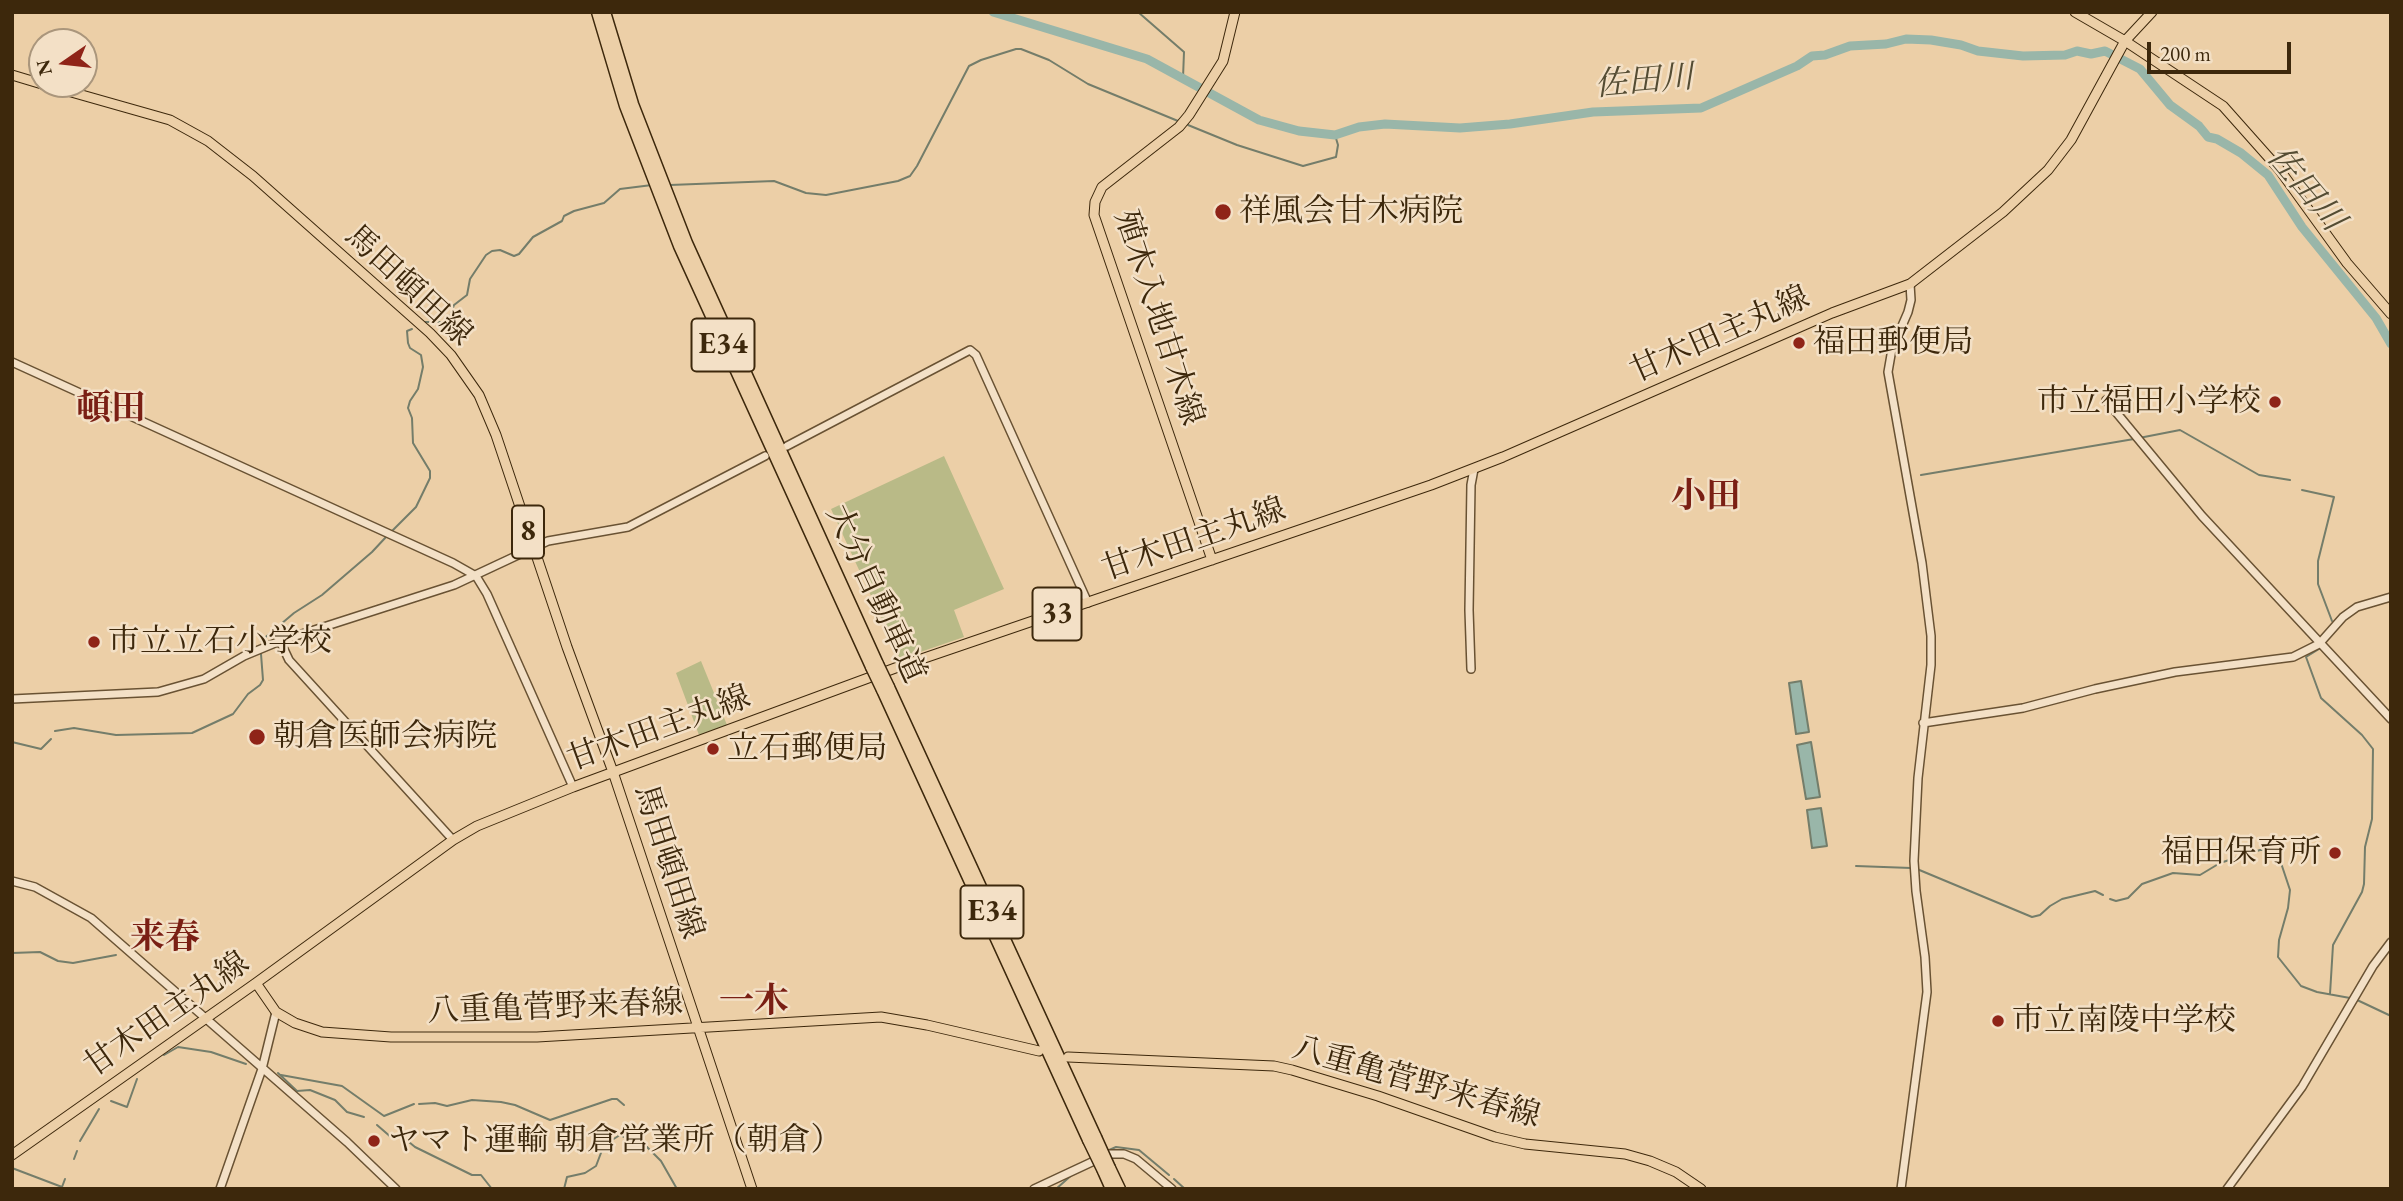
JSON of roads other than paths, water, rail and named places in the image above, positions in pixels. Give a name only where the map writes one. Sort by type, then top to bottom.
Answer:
[{"type":"highway","name":"大分自動車道","points":[[601,13],[636,114],[682,231],[885,689],[1092,1138],[1120,1189]]},
{"type":"highway","name":"大分自動車道","points":[[1107,1169],[1111,1189]]},
{"type":"main road","name":"殖木入地甘木線","points":[[1212,560],[1094,215],[1095,202],[1102,187],[1180,127],[1227,50],[1235,12]]},
{"type":"main road","points":[[2075,12],[2224,106],[2279,169],[2347,262],[2391,314]]},
{"type":"main road","name":"甘木田主丸線","points":[[12,1155],[256,983],[453,839],[477,826],[612,772],[898,667],[1474,469],[1832,313],[1910,284],[2003,212],[2048,170],[2071,140],[2123,44],[2151,12]]},
{"type":"main road","name":"馬田頓田線","points":[[92,98],[170,120],[202,136],[253,176],[430,333],[451,355],[478,395],[496,435],[566,648],[612,772],[752,1189]]},
{"type":"main road","name":"八重亀菅野来春線","points":[[256,983],[276,1012],[295,1023],[322,1032],[391,1037],[537,1037],[881,1017],[1039,1051]]},
{"type":"main road","name":"八重亀菅野来春線","points":[[1068,1057],[1274,1066],[1378,1096],[1495,1137],[1525,1144],[1625,1154],[1650,1161],[1701,1189]]},
{"type":"street","points":[[1900,1189],[1927,992],[1926,957],[1915,869],[1917,778],[1931,664],[1929,607],[1888,372],[1892,349],[1911,300],[1910,284]]},
{"type":"street","points":[[787,446],[970,350],[976,355],[1088,603]]},
{"type":"street","points":[[12,362],[453,563],[476,576],[487,594],[573,787]]},
{"type":"street","points":[[2106,400],[2202,516],[2391,719]]},
{"type":"street","points":[[12,699],[158,692],[204,679],[244,656],[280,641],[432,593],[476,576],[548,541],[628,527],[765,456]]},
{"type":"street","points":[[1471,669],[1469,610],[1471,485],[1474,469]]},
{"type":"street","points":[[1923,723],[2023,708],[2175,672],[2293,657],[2319,644],[2343,617],[2357,607],[2391,597]]},
{"type":"street","points":[[280,641],[289,660],[453,839]]},
{"type":"street","points":[[12,881],[35,887],[91,918],[356,1150],[396,1189]]},
{"type":"street","points":[[2227,1189],[2302,1087],[2373,965],[2391,942]]},
{"type":"street","points":[[220,1189],[262,1069],[276,1012]]},
{"type":"street","points":[[1034,1189],[1110,1154],[1124,1154],[1136,1158],[1167,1187]]},
{"type":"waterway","name":"佐田川","points":[[993,12],[1147,59],[1259,120],[1299,131],[1335,135],[1359,127],[1385,124],[1460,128],[1593,112],[1701,108],[1797,66],[1812,56],[1825,55],[1850,46],[1886,44],[1906,39],[1931,40],[1978,51],[2023,56],[2065,55],[2077,51],[2091,54],[2105,51],[2140,69],[2170,105],[2199,126],[2208,137],[2217,139],[2241,153],[2268,175],[2302,227],[2376,318],[2391,344]]},
{"type":"waterway","points":[[1138,12],[1184,52],[1183,78]]},
{"type":"waterway","points":[[670,185],[774,181],[806,193],[826,195],[898,181],[910,176],[917,166],[969,66],[1016,49],[1049,60],[1088,84],[1178,121]]},
{"type":"waterway","points":[[1188,125],[1237,145],[1303,166],[1336,157],[1338,145],[1335,135]]},
{"type":"waterway","points":[[425,322],[448,322],[454,305],[467,295],[470,279],[486,255],[492,251],[500,250],[514,256],[519,254],[533,237],[562,221],[564,216],[604,203],[620,189],[652,185]]},
{"type":"waterway","points":[[390,533],[416,507],[430,478],[430,471],[413,443],[412,418],[408,408],[418,389],[423,367],[421,355],[410,348],[408,343],[407,331],[412,329]]},
{"type":"waterway","points":[[2139,438],[2180,430],[2259,475],[2290,480]]},
{"type":"waterway","points":[[1921,475],[2134,439]]},
{"type":"waterway","points":[[2302,490],[2334,497],[2318,561],[2318,584],[2332,621]]},
{"type":"waterway","points":[[261,641],[294,613],[322,595],[386,537]]},
{"type":"waterway","points":[[2319,649],[2306,657],[2321,698],[2362,735],[2373,749],[2372,819],[2365,847],[2364,884],[2333,945],[2330,994]]},
{"type":"waterway","points":[[55,731],[74,728],[116,735],[192,733],[233,714],[248,694],[260,685],[263,680],[261,654]]},
{"type":"waterway","points":[[12,742],[41,749],[51,739]]},
{"type":"waterway","points":[[2110,899],[2116,901],[2128,898],[2142,884],[2173,873],[2200,875],[2220,863],[2260,850],[2271,850],[2279,857],[2290,890],[2278,957],[2301,986],[2350,998]]},
{"type":"waterway","points":[[1856,866],[1911,868]]},
{"type":"waterway","points":[[1917,869],[2032,917],[2040,915],[2062,899],[2095,891],[2103,895]]},
{"type":"waterway","points":[[12,953],[40,952],[58,961],[73,963],[116,955]]},
{"type":"waterway","points":[[2355,999],[2391,1016]]},
{"type":"waterway","points":[[164,1055],[178,1047],[211,1052],[246,1064]]},
{"type":"waterway","points":[[278,1073],[297,1091],[310,1090],[335,1100],[347,1112],[364,1117]]},
{"type":"waterway","points":[[281,1075],[342,1086],[384,1116],[414,1104]]},
{"type":"waterway","points":[[111,1101],[127,1107],[137,1079]]},
{"type":"waterway","points":[[419,1104],[435,1103],[447,1106],[472,1100],[501,1102],[550,1120],[612,1099],[617,1099],[624,1105]]},
{"type":"waterway","points":[[80,1141],[99,1109]]},
{"type":"waterway","points":[[377,1125],[392,1138],[403,1137],[415,1147],[472,1175],[481,1175],[492,1189]]},
{"type":"waterway","points":[[564,1189],[567,1177],[585,1173],[596,1166],[604,1145],[620,1135],[647,1147],[661,1161],[677,1189]]},
{"type":"waterway","points":[[1107,1151],[1116,1147],[1139,1150],[1169,1175]]},
{"type":"waterway","points":[[74,1159],[77,1151]]},
{"type":"waterway","points":[[12,1168],[62,1187],[65,1179]]},
{"type":"waterway","points":[[1056,1189],[1074,1173]]},
{"type":"waterway","points":[[1174,1179],[1185,1189]]},
{"type":"place","name":"祥風会甘木病院","points":[[1223,212]]},
{"type":"place","name":"福田郵便局","points":[[1799,343]]},
{"type":"place","name":"市立福田小学校","points":[[2275,402]]},
{"type":"place","name":"市立立石小学校","points":[[94,642]]},
{"type":"place","name":"朝倉医師会病院","points":[[257,737]]},
{"type":"place","name":"立石郵便局","points":[[713,749]]},
{"type":"place","name":"福田保育所","points":[[2335,853]]},
{"type":"place","name":"市立南陵中学校","points":[[1998,1021]]},
{"type":"place","name":"ヤマト運輸 朝倉営業所（朝倉）","points":[[374,1141]]},
{"type":"district","name":"頓田","points":[[111,409]]},
{"type":"district","name":"小田","points":[[1706,497]]},
{"type":"district","name":"来春","points":[[165,938]]},
{"type":"district","name":"一木","points":[[754,1002]]}]
